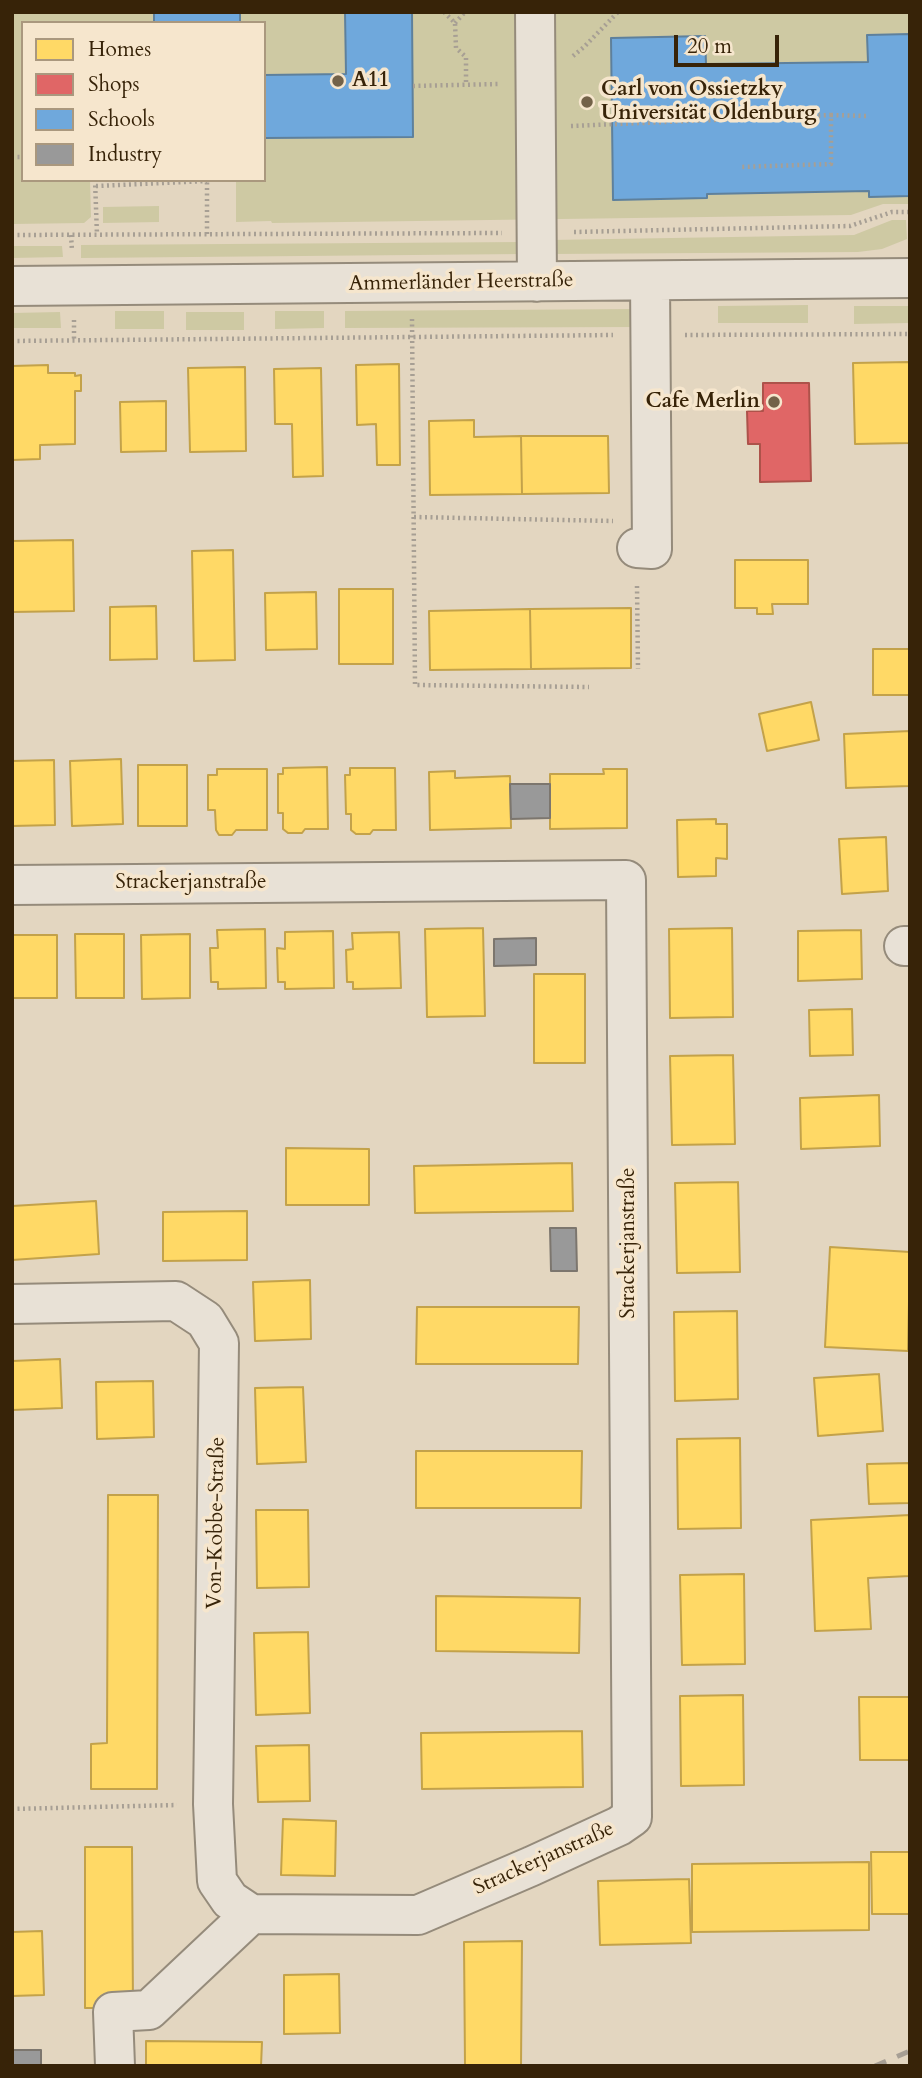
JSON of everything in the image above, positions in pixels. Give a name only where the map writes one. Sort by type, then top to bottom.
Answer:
[{"type":"street","points":[[535,12],[537,282]]},
{"type":"street","name":"Ammerländer Heerstraße","points":[[12,286],[910,278]]},
{"type":"street","points":[[644,535],[652,335],[650,281]]},
{"type":"street","name":"Strackerjanstraße","points":[[12,885],[626,880],[632,1817],[544,1861],[418,1915],[251,1914]]},
{"type":"street","name":"Von-Kobbe-Straße","points":[[12,1304],[176,1301],[205,1320],[219,1343],[213,1804],[217,1881],[230,1900],[251,1914]]},
{"type":"street","points":[[115,2066],[113,2012],[149,2010],[251,1914]]},
{"type":"path","points":[[444,12],[455,23],[456,48],[466,57],[466,85]]},
{"type":"path","points":[[455,23],[465,12]]},
{"type":"path","points":[[412,86],[535,83],[584,47],[618,12]]},
{"type":"path","points":[[535,128],[831,115],[868,116]]},
{"type":"path","points":[[739,167],[831,164],[831,115]]},
{"type":"path","points":[[97,235],[95,183],[151,182]]},
{"type":"path","points":[[207,182],[207,234]]},
{"type":"path","points":[[12,235],[535,233],[850,226],[892,212],[910,212]]},
{"type":"path","points":[[411,283],[415,685],[589,687]]},
{"type":"path","points":[[12,341],[910,334]]},
{"type":"path","points":[[414,517],[644,535],[638,669]]},
{"type":"path","points":[[12,1809],[213,1804]]},
{"type":"shaded area","name":"Carl von Ossietzky Universität Oldenburg","points":[[12,12],[910,12],[910,204],[883,204],[851,215],[272,223],[236,222],[236,182],[266,182],[266,21],[21,21],[21,182],[90,182],[91,217],[84,223],[12,224]]},
{"type":"shaded area","points":[[159,206],[159,222],[103,223],[103,207]]},
{"type":"shaded area","points":[[892,220],[906,220],[907,239],[882,249],[858,252],[552,254],[550,240],[854,235]]},
{"type":"shaded area","points":[[522,242],[523,254],[81,258],[81,245]]},
{"type":"shaded area","points":[[12,246],[62,246],[63,257],[12,258]]},
{"type":"shaded area","points":[[808,305],[808,323],[718,323],[718,306]]},
{"type":"shaded area","points":[[854,306],[910,306],[910,323],[854,324]]},
{"type":"shaded area","points":[[637,309],[637,327],[345,328],[345,311]]},
{"type":"shaded area","points":[[115,311],[164,311],[164,329],[115,329]]},
{"type":"shaded area","points":[[275,311],[324,311],[324,328],[275,329]]},
{"type":"shaded area","points":[[60,312],[61,328],[12,328],[12,313]]},
{"type":"shaded area","points":[[186,312],[244,312],[244,330],[186,330]]},
{"type":"building: Homes","points":[[910,362],[910,443],[855,444],[853,363]]},
{"type":"building: Homes","points":[[399,364],[400,465],[377,465],[376,424],[357,425],[356,365]]},
{"type":"building: Homes","points":[[48,365],[48,373],[81,375],[81,391],[75,391],[75,444],[40,445],[40,459],[12,460],[12,366]]},
{"type":"building: Homes","points":[[245,367],[246,451],[190,452],[188,368]]},
{"type":"building: Homes","points":[[321,368],[323,476],[293,477],[292,424],[275,424],[274,369]]},
{"type":"building: Homes","points":[[166,401],[166,451],[121,452],[120,402]]},
{"type":"building: Homes","points":[[474,420],[474,437],[521,436],[522,494],[430,495],[429,421]]},
{"type":"building: Homes","points":[[521,436],[608,436],[609,493],[522,494]]},
{"type":"building: Homes","points":[[73,540],[74,611],[12,612],[12,541]]},
{"type":"building: Homes","points":[[233,550],[235,660],[194,661],[192,551]]},
{"type":"building: Homes","points":[[735,560],[808,560],[808,604],[772,604],[773,614],[757,614],[757,608],[735,608]]},
{"type":"building: Homes","points":[[339,589],[393,589],[393,664],[339,664]]},
{"type":"building: Homes","points":[[316,592],[317,649],[266,650],[265,593]]},
{"type":"building: Homes","points":[[156,606],[157,659],[110,660],[110,607]]},
{"type":"building: Homes","points":[[631,608],[631,668],[531,669],[530,609]]},
{"type":"building: Homes","points":[[530,609],[531,669],[430,670],[429,611]]},
{"type":"building: Homes","points":[[873,649],[910,649],[910,695],[873,695]]},
{"type":"building: Homes","points":[[811,702],[819,740],[767,751],[759,714]]},
{"type":"building: Homes","points":[[910,731],[910,786],[846,788],[844,734]]},
{"type":"building: Homes","points":[[121,759],[123,824],[72,826],[70,761]]},
{"type":"building: Homes","points":[[54,760],[55,825],[12,826],[12,761]]},
{"type":"building: Homes","points":[[138,765],[187,765],[187,826],[138,826]]},
{"type":"building: Homes","points":[[327,767],[328,829],[305,829],[302,833],[288,833],[283,829],[283,813],[278,813],[278,774],[283,774],[283,768]]},
{"type":"building: Homes","points":[[350,768],[395,768],[396,830],[373,830],[370,834],[356,834],[351,830],[351,814],[346,814],[345,775],[350,775]]},
{"type":"building: Homes","points":[[217,769],[267,769],[267,830],[236,830],[232,835],[219,835],[216,830],[215,810],[208,810],[208,775],[217,775]]},
{"type":"building: Homes","points":[[603,769],[627,769],[627,828],[550,829],[550,774],[604,774]]},
{"type":"building: Homes","points":[[455,771],[455,778],[510,776],[511,828],[430,830],[429,772]]},
{"type":"building: Homes","points":[[716,819],[716,824],[727,824],[727,859],[716,858],[716,876],[678,877],[677,820]]},
{"type":"building: Homes","points":[[886,837],[888,891],[842,894],[839,839]]},
{"type":"building: Homes","points":[[483,928],[485,1016],[427,1017],[425,929]]},
{"type":"building: Homes","points":[[732,928],[733,1017],[670,1018],[669,929]]},
{"type":"building: Homes","points":[[265,929],[266,988],[218,989],[218,982],[211,982],[210,948],[218,948],[217,930]]},
{"type":"building: Homes","points":[[861,930],[862,979],[798,981],[798,931]]},
{"type":"building: Homes","points":[[333,931],[334,988],[285,989],[285,982],[278,982],[277,948],[285,949],[285,932]]},
{"type":"building: Homes","points":[[399,932],[401,988],[353,989],[353,982],[347,982],[346,950],[353,949],[352,933]]},
{"type":"building: Homes","points":[[75,934],[124,934],[124,998],[76,998]]},
{"type":"building: Homes","points":[[190,934],[190,998],[142,999],[141,935]]},
{"type":"building: Homes","points":[[12,935],[57,935],[57,998],[12,998]]},
{"type":"building: Homes","points":[[534,974],[585,974],[585,1063],[534,1063]]},
{"type":"building: Homes","points":[[852,1009],[853,1055],[810,1056],[809,1010]]},
{"type":"building: Homes","points":[[733,1055],[735,1144],[672,1145],[670,1056]]},
{"type":"building: Homes","points":[[879,1095],[880,1146],[801,1149],[800,1098]]},
{"type":"building: Homes","points":[[286,1148],[369,1149],[369,1205],[286,1205]]},
{"type":"building: Homes","points":[[572,1163],[573,1211],[415,1213],[414,1166]]},
{"type":"building: Homes","points":[[738,1182],[740,1272],[677,1273],[675,1183]]},
{"type":"building: Homes","points":[[96,1201],[99,1254],[12,1260],[12,1206]]},
{"type":"building: Homes","points":[[247,1211],[247,1260],[163,1261],[163,1212]]},
{"type":"building: Homes","points":[[830,1247],[910,1252],[908,1351],[825,1347]]},
{"type":"building: Homes","points":[[310,1280],[311,1339],[255,1341],[253,1282]]},
{"type":"building: Homes","points":[[417,1307],[579,1307],[578,1364],[416,1364]]},
{"type":"building: Homes","points":[[737,1311],[738,1399],[675,1401],[674,1312]]},
{"type":"building: Homes","points":[[60,1359],[62,1408],[12,1410],[12,1361]]},
{"type":"building: Homes","points":[[879,1374],[883,1431],[818,1436],[814,1378]]},
{"type":"building: Homes","points":[[153,1381],[154,1437],[97,1439],[96,1382]]},
{"type":"building: Homes","points":[[303,1387],[306,1462],[257,1464],[255,1388]]},
{"type":"building: Homes","points":[[740,1438],[741,1528],[678,1529],[677,1439]]},
{"type":"building: Homes","points":[[416,1451],[582,1451],[581,1508],[416,1508]]},
{"type":"building: Homes","points":[[910,1463],[910,1503],[869,1504],[867,1464]]},
{"type":"building: Homes","points":[[108,1495],[158,1495],[157,1789],[91,1789],[91,1744],[107,1743]]},
{"type":"building: Homes","points":[[256,1510],[308,1510],[309,1587],[257,1588]]},
{"type":"building: Homes","points":[[910,1515],[910,1576],[868,1578],[871,1629],[815,1631],[811,1520]]},
{"type":"building: Homes","points":[[744,1574],[745,1664],[682,1665],[680,1575]]},
{"type":"building: Homes","points":[[436,1596],[580,1598],[579,1653],[436,1651]]},
{"type":"building: Homes","points":[[308,1632],[310,1713],[256,1715],[254,1633]]},
{"type":"building: Homes","points":[[743,1695],[744,1785],[681,1786],[680,1696]]},
{"type":"building: Homes","points":[[859,1697],[910,1697],[910,1760],[860,1760]]},
{"type":"building: Homes","points":[[582,1731],[583,1787],[422,1789],[421,1733]]},
{"type":"building: Homes","points":[[309,1745],[310,1801],[258,1802],[256,1746]]},
{"type":"building: Homes","points":[[283,1819],[336,1821],[335,1876],[281,1875]]},
{"type":"building: Homes","points":[[85,1847],[132,1847],[133,2008],[85,2008]]},
{"type":"building: Homes","points":[[871,1852],[910,1852],[910,1914],[872,1914]]},
{"type":"building: Homes","points":[[869,1862],[869,1930],[692,1932],[692,1864]]},
{"type":"building: Homes","points":[[689,1879],[691,1943],[600,1945],[598,1881]]},
{"type":"building: Homes","points":[[42,1931],[44,1995],[12,1996],[12,1932]]},
{"type":"building: Homes","points":[[522,1941],[521,2066],[465,2066],[464,1942]]},
{"type":"building: Homes","points":[[339,1974],[340,2033],[284,2034],[284,1975]]},
{"type":"building: Homes","points":[[146,2041],[262,2042],[261,2066],[146,2066]]},
{"type":"building: Shops","points":[[763,383],[809,383],[811,481],[760,482],[760,444],[748,444],[747,411],[763,411]]},
{"type":"building: Schools","points":[[154,12],[240,12],[240,21],[154,21]]},
{"type":"building: Schools","name":"A11","points":[[345,12],[412,12],[413,137],[266,138],[266,75],[346,74]]},
{"type":"building: Schools","points":[[910,34],[910,196],[869,197],[869,191],[707,194],[707,198],[613,200],[611,38],[705,36],[706,64],[868,62],[867,35]]},
{"type":"building: Industry","points":[[510,784],[550,784],[550,818],[511,819]]},
{"type":"building: Industry","points":[[536,938],[536,965],[494,966],[494,939]]},
{"type":"building: Industry","points":[[550,1228],[576,1228],[577,1271],[551,1271]]},
{"type":"building: Industry","points":[[12,2050],[41,2050],[41,2066],[12,2066]]},
{"type":"railway","points":[[875,2066],[910,2051]]},
{"type":"place","name":"A11","points":[[338,81]]},
{"type":"place","name":"Carl von Ossietzky Universität Oldenburg","points":[[587,102]]},
{"type":"place","name":"Cafe Merlin","points":[[774,402]]}]
